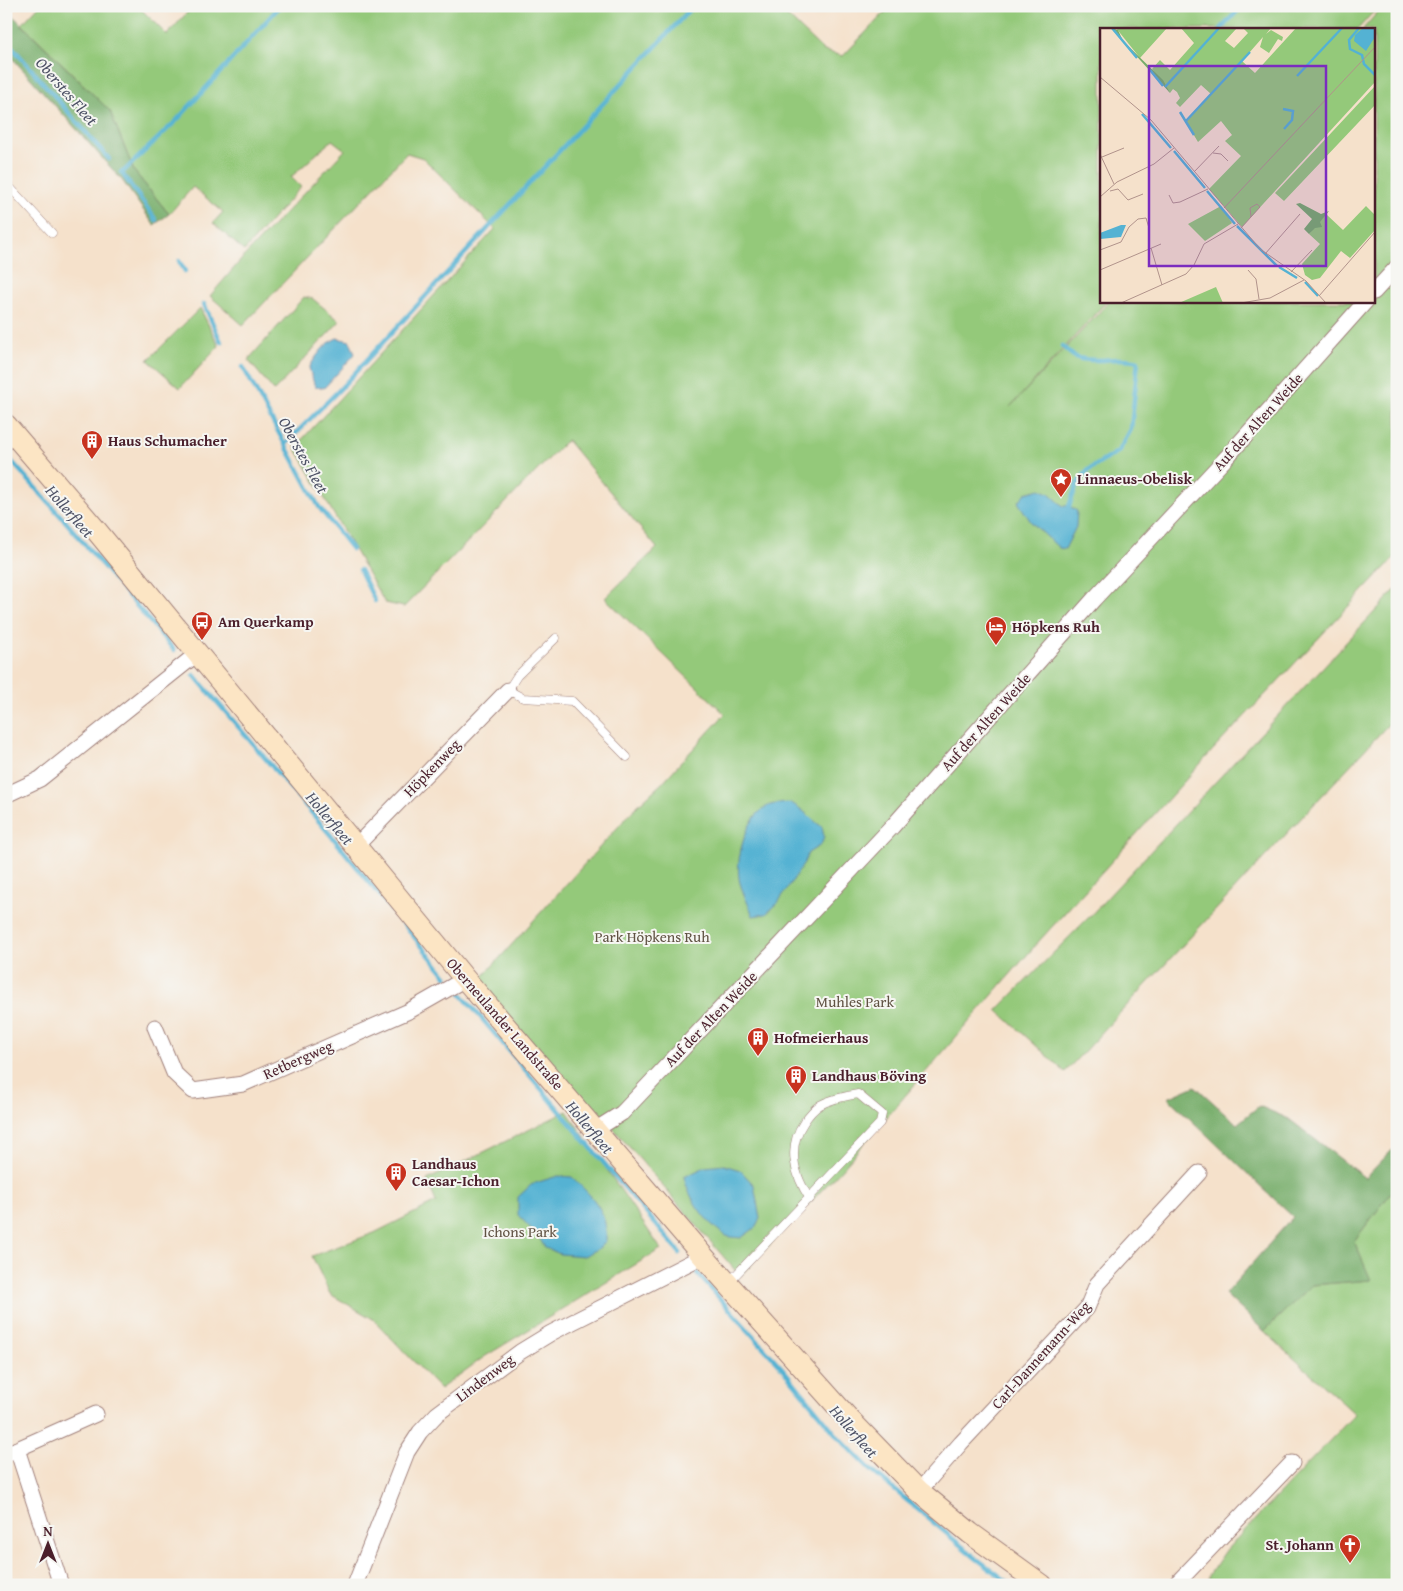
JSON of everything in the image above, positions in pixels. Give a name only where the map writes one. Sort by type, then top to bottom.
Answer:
[{"type":"street","points":[[1376,290],[1397,267]]},
{"type":"street","name":"Auf der Alten Weide","points":[[595,1130],[622,1112],[868,853],[1094,599],[1226,458],[1365,302]]},
{"type":"street","name":"Oberneulander Landstraße","points":[[6,425],[198,653],[465,979],[703,1256],[860,1432],[919,1491],[970,1533],[1042,1585]]},
{"type":"street","points":[[6,795],[40,779],[198,653]]},
{"type":"street","name":"Höpkenweg","points":[[356,846],[508,690]]},
{"type":"street","name":"Retbergweg","points":[[156,1027],[174,1073],[193,1092],[243,1084],[409,1011],[465,979]]},
{"type":"street","name":"Carl-Dannemann-Weg","points":[[919,1491],[960,1443],[1087,1308],[1097,1284],[1199,1173]]},
{"type":"street","name":"Lindenweg","points":[[355,1585],[408,1452],[420,1432],[437,1414],[536,1343],[703,1256]]},
{"type":"street","points":[[61,1585],[51,1549],[11,1451],[96,1414]]},
{"type":"street","points":[[1175,1585],[1292,1464]]},
{"type":"lane","points":[[6,183],[52,233]]},
{"type":"lane","points":[[556,638],[517,676],[508,690],[523,698],[572,701],[627,757]]},
{"type":"lane","points":[[728,1284],[810,1199],[880,1124],[882,1114],[858,1094],[820,1105],[809,1116],[798,1132],[794,1150],[796,1172],[810,1199]]},
{"type":"green space","points":[[39,6],[138,6],[167,35],[193,6],[777,6],[824,51],[843,56],[891,6],[1379,6],[1359,28],[1100,28],[1100,302],[1106,302],[1010,407],[1109,302],[1376,302],[1376,28],[1364,28],[1383,6],[1397,6],[1397,555],[1212,751],[1040,940],[840,1171],[740,1276],[594,1106],[588,1110],[478,982],[636,807],[662,783],[725,714],[605,598],[657,548],[567,440],[404,607],[385,603],[295,447],[495,229],[423,158],[407,153],[243,325],[210,296],[247,253],[345,150],[332,140],[291,177],[301,187],[244,251],[213,223],[223,212],[193,187],[169,214],[134,171],[110,111],[22,24]]},
{"type":"green space","points":[[6,9],[110,111],[134,171],[169,214],[154,225],[122,180],[6,51]]},
{"type":"green space","points":[[304,297],[313,299],[340,321],[274,391],[248,360]]},
{"type":"green space","points":[[200,308],[219,346],[180,388],[148,360]]},
{"type":"green space","points":[[1397,588],[1397,715],[1065,1072],[997,1010],[1091,915]]},
{"type":"green space","points":[[1195,1086],[1237,1124],[1259,1106],[1289,1119],[1365,1178],[1397,1145],[1397,1185],[1354,1241],[1371,1280],[1312,1285],[1264,1331],[1225,1294],[1293,1217],[1168,1098]]},
{"type":"green space","name":"Ichons Park","points":[[567,1111],[661,1249],[484,1357],[440,1389],[373,1319],[330,1294],[312,1256],[374,1233],[436,1202],[427,1180]]},
{"type":"green space","points":[[1397,1185],[1397,1585],[1209,1585],[1209,1575],[1227,1549],[1355,1414],[1264,1331],[1312,1285],[1370,1280],[1354,1241]]},
{"type":"water","points":[[337,338],[350,341],[355,354],[324,388],[315,387],[309,368],[324,347]]},
{"type":"water","points":[[1040,489],[1049,493],[1063,506],[1069,506],[1077,511],[1076,527],[1065,549],[1059,548],[1031,522],[1018,502],[1026,493]]},
{"type":"water","points":[[791,803],[822,827],[824,837],[821,845],[808,853],[803,865],[777,904],[766,914],[753,916],[740,883],[740,852],[744,840],[748,829],[760,811],[770,805]]},
{"type":"water","points":[[724,1165],[740,1170],[754,1185],[760,1218],[755,1228],[741,1238],[727,1236],[711,1224],[694,1202],[684,1177],[705,1167]]},
{"type":"water","points":[[558,1176],[572,1177],[593,1198],[602,1213],[606,1230],[606,1241],[598,1249],[584,1256],[560,1254],[545,1248],[539,1237],[518,1215],[518,1197],[532,1184]]},
{"type":"waterway","points":[[122,173],[177,120],[280,6]]},
{"type":"waterway","points":[[285,444],[340,389],[693,6]]},
{"type":"waterway","points":[[1222,28],[1242,6]]},
{"type":"waterway","name":"Oberstes Fleet","points":[[6,40],[109,159]]},
{"type":"waterway","name":"Oberstes Fleet","points":[[121,172],[156,220]]},
{"type":"waterway","name":"Oberstes Fleet","points":[[179,261],[185,271]]},
{"type":"waterway","name":"Oberstes Fleet","points":[[204,304],[221,342]]},
{"type":"waterway","points":[[1062,346],[1074,356],[1086,360],[1131,359],[1138,361],[1131,429],[1119,451],[1087,471],[1077,484],[1069,506]]},
{"type":"waterway","name":"Oberstes Fleet","points":[[243,367],[319,507],[352,549]]},
{"type":"waterway","name":"Hollerfleet","points":[[6,455],[66,522],[174,650]]},
{"type":"waterway","name":"Oberstes Fleet","points":[[360,570],[375,601]]},
{"type":"waterway","name":"Hollerfleet","points":[[194,675],[334,839],[447,977]]},
{"type":"waterway","name":"Hollerfleet","points":[[461,994],[680,1253]]},
{"type":"waterway","name":"Hollerfleet","points":[[697,1273],[782,1368],[839,1438],[872,1471],[977,1559],[1012,1585]]},
{"type":"place","name":"Haus Schumacher","points":[[92,460]]},
{"type":"place","name":"Linnaeus-Obelisk","points":[[1061,498]]},
{"type":"place","name":"Am Querkamp","points":[[202,641]]},
{"type":"place","name":"Höpkens Ruh","points":[[996,646]]},
{"type":"place","name":"Hofmeierhaus","points":[[758,1057]]},
{"type":"place","name":"Landhaus Böving","points":[[796,1095]]},
{"type":"place","name":"Landhaus Caesar-Ichon","points":[[396,1192]]},
{"type":"place","name":"St. Johann","points":[[1350,1564]]},
{"type":"park label","name":"Park Höpkens Ruh","points":[[652,937]]},
{"type":"park label","name":"Muhles Park","points":[[855,1002]]}]
